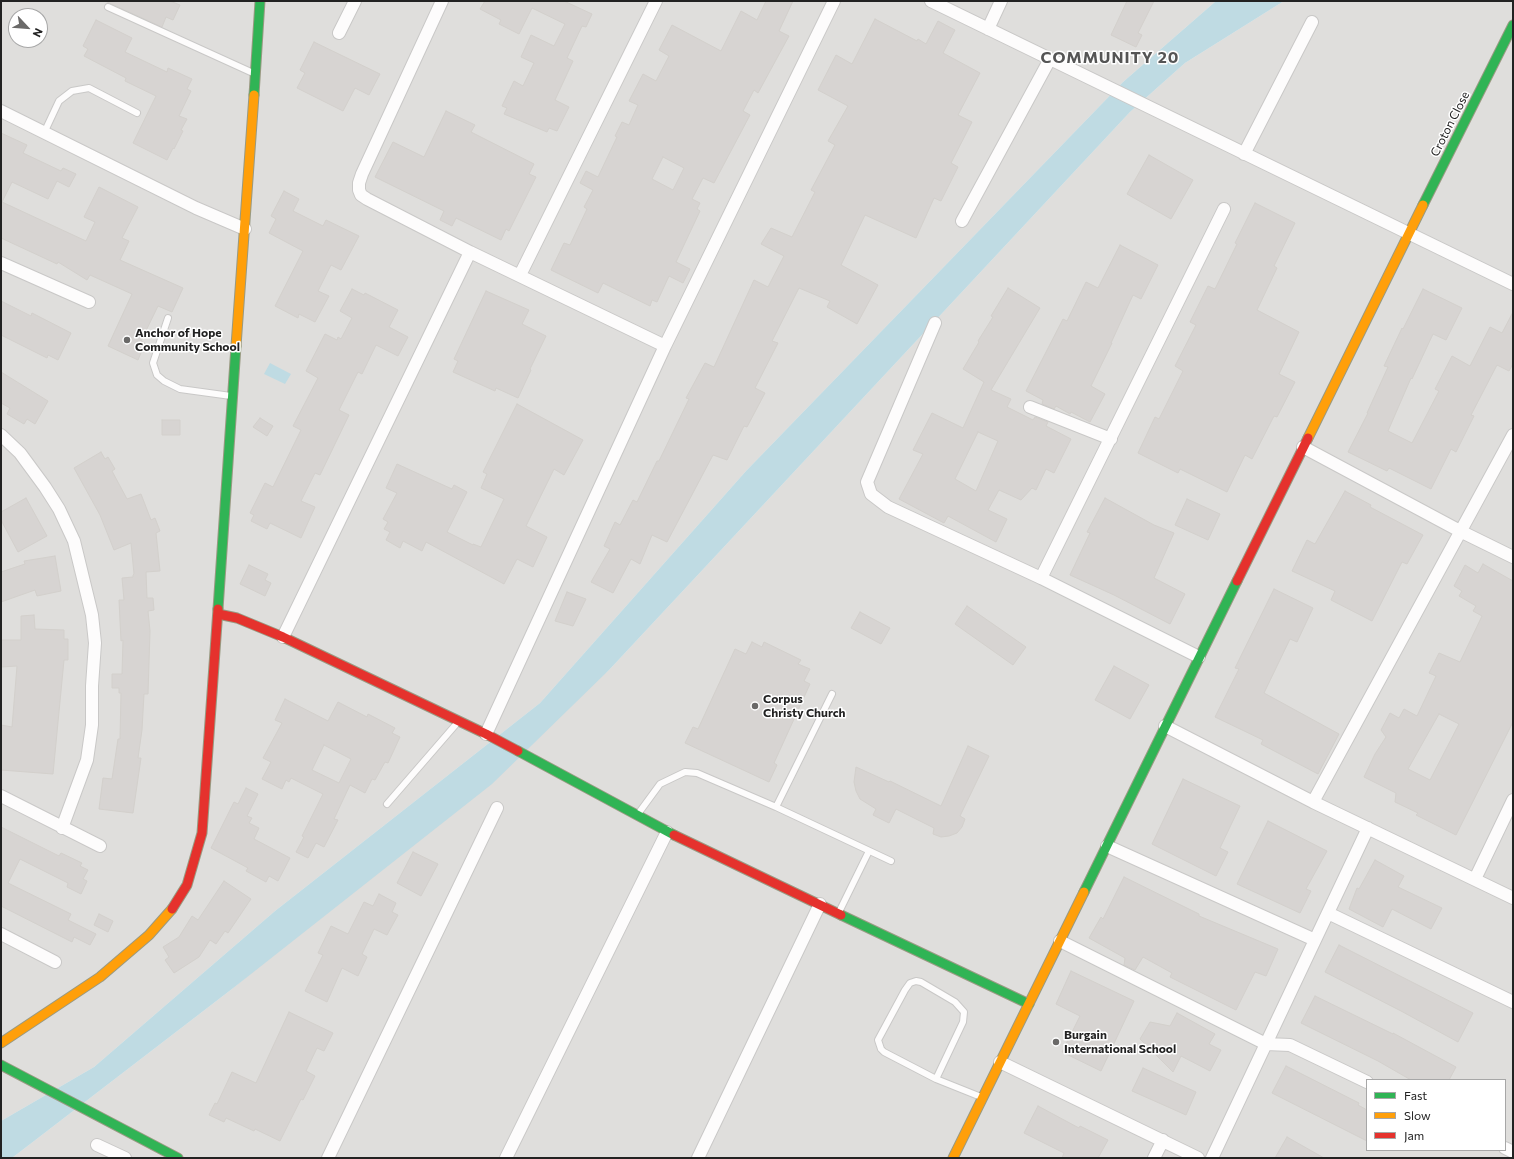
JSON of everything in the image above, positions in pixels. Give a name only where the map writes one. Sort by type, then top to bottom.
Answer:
[{"type":"street","points":[[1,1043],[100,977],[149,935],[173,908],[187,885],[196,861],[202,833],[260,1]]},
{"type":"street","points":[[339,33],[355,1]]},
{"type":"street","points":[[442,1],[362,174],[359,183],[359,190],[367,199],[470,252],[665,346]]},
{"type":"street","points":[[520,275],[656,1]]},
{"type":"street","points":[[488,735],[665,346],[834,1]]},
{"type":"street","points":[[931,1],[1513,284]]},
{"type":"street","points":[[988,28],[1001,1]]},
{"type":"street","points":[[1244,154],[1312,22]]},
{"type":"street","name":"Croton Close","points":[[953,1158],[1408,234],[1513,25]]},
{"type":"street","points":[[962,221],[1050,59]]},
{"type":"street","points":[[1,111],[196,208],[244,229]]},
{"type":"street","points":[[1041,578],[1224,209]]},
{"type":"street","points":[[282,636],[470,252]]},
{"type":"street","points":[[1,263],[89,302]]},
{"type":"street","points":[[935,323],[866,482],[872,494],[888,507],[1041,578],[1199,657]]},
{"type":"street","points":[[1030,407],[1111,439]]},
{"type":"street","points":[[1,435],[20,453],[59,509],[74,541],[92,615],[95,643],[92,686],[92,725],[87,760],[62,828]]},
{"type":"street","points":[[1313,802],[1513,435]]},
{"type":"street","points":[[1303,447],[1460,531],[1513,557]]},
{"type":"street","points":[[218,614],[237,618],[282,636],[459,721],[488,735],[667,832],[1029,1004]]},
{"type":"street","points":[[1165,726],[1313,802],[1513,898]]},
{"type":"street","points":[[1,796],[100,846]]},
{"type":"street","points":[[1475,879],[1513,800]]},
{"type":"street","points":[[328,1158],[497,808]]},
{"type":"street","points":[[1212,1158],[1368,828]]},
{"type":"street","points":[[506,1158],[667,832]]},
{"type":"street","points":[[1106,846],[1315,940]]},
{"type":"street","points":[[698,1158],[820,904]]},
{"type":"street","points":[[1328,913],[1513,1002]]},
{"type":"street","points":[[1,934],[55,962]]},
{"type":"street","points":[[1060,940],[1266,1044],[1290,1045],[1366,1082]]},
{"type":"street","points":[[1000,1062],[1198,1158]]},
{"type":"street","points":[[1,1065],[178,1158]]},
{"type":"street","points":[[1154,1158],[1163,1140]]},
{"type":"street","points":[[96,1145],[125,1158]]},
{"type":"lane","points":[[108,7],[255,74]]},
{"type":"lane","points":[[44,133],[59,101],[72,91],[89,88],[137,113]]},
{"type":"lane","points":[[168,318],[153,363],[157,375],[164,381],[180,388],[233,396]]},
{"type":"lane","points":[[776,807],[832,694]]},
{"type":"lane","points":[[387,804],[459,721]]},
{"type":"lane","points":[[637,816],[660,784],[685,772],[697,773],[776,807],[891,862]]},
{"type":"lane","points":[[838,914],[869,851]]},
{"type":"lane","points":[[936,1079],[963,1022],[964,1012],[955,1002],[921,982],[916,981],[910,983],[905,990],[878,1040],[879,1045],[884,1052],[936,1079],[983,1098]]},
{"type":"shaded area","points":[[1,1],[1216,1],[1123,82],[746,471],[540,703],[275,911],[94,1067],[1,1121]]},
{"type":"shaded area","points":[[1284,1],[1513,1],[1513,1158],[12,1158],[232,989],[610,669],[1130,112],[1185,63]]},
{"type":"water","points":[[1216,1],[1284,1],[1185,63],[1130,112],[610,669],[492,784],[232,989],[12,1158],[1,1158],[1,1121],[94,1067],[275,911],[540,703],[746,471],[1123,82]]},
{"type":"water","points":[[270,363],[291,374],[285,384],[264,374]]},
{"type":"building","points":[[105,1],[170,1],[180,5],[173,20],[166,17],[162,27]]},
{"type":"building","points":[[485,1],[564,1],[592,14],[586,27],[582,26],[567,58],[573,61],[555,100],[569,107],[557,131],[549,128],[547,132],[504,114],[507,108],[502,106],[514,81],[523,86],[534,63],[521,57],[531,35],[554,46],[565,24],[532,8],[519,34],[499,24],[501,20],[480,9]]},
{"type":"building","points":[[766,1],[793,1],[779,31],[789,36],[758,93],[754,90],[743,111],[750,115],[714,183],[703,178],[692,199],[700,203],[697,209],[700,211],[676,262],[690,269],[683,283],[669,276],[657,302],[652,300],[650,306],[603,283],[598,293],[551,270],[564,243],[570,245],[587,209],[584,207],[593,190],[580,183],[586,171],[598,177],[617,137],[615,136],[622,122],[629,125],[638,105],[629,101],[643,74],[656,81],[669,56],[659,50],[672,25],[721,51],[741,11],[757,20]],"holes":[[[663,157],[684,168],[673,190],[652,179]]]},
{"type":"building","points":[[1127,1],[1154,1],[1138,33],[1142,35],[1136,47],[1111,35]]},
{"type":"building","points":[[875,19],[917,41],[918,39],[926,44],[938,21],[955,30],[943,53],[980,73],[958,115],[972,122],[951,163],[958,167],[941,201],[934,198],[916,238],[865,215],[841,265],[878,285],[857,324],[827,307],[830,301],[799,288],[772,341],[778,343],[755,388],[765,393],[747,427],[744,426],[727,460],[713,455],[667,542],[652,535],[640,564],[631,559],[613,593],[591,582],[610,549],[604,546],[615,522],[620,525],[633,500],[637,502],[657,461],[659,461],[689,399],[686,398],[705,363],[714,367],[754,280],[768,287],[784,256],[761,244],[771,228],[792,237],[815,192],[811,190],[835,145],[828,141],[848,106],[818,90],[836,55],[852,64]]},
{"type":"building","points":[[96,20],[132,38],[125,52],[167,72],[168,68],[192,79],[187,89],[191,91],[179,116],[187,119],[181,130],[183,131],[167,160],[133,143],[156,96],[125,81],[126,78],[84,56],[88,49],[83,46]]},
{"type":"building","points":[[314,42],[380,74],[369,95],[355,88],[343,111],[297,88],[305,73],[300,70]]},
{"type":"building","points":[[446,111],[475,125],[471,132],[534,164],[529,174],[536,177],[509,231],[506,229],[501,240],[456,218],[452,226],[440,220],[444,211],[375,177],[393,142],[424,157]]},
{"type":"building","points":[[1,133],[27,145],[23,153],[61,171],[63,168],[76,174],[69,187],[57,181],[48,199],[12,182],[2,202],[86,241],[95,222],[84,217],[99,187],[138,207],[122,238],[129,241],[120,260],[183,288],[172,312],[158,306],[141,341],[145,343],[138,360],[108,346],[132,294],[90,275],[87,280],[58,262],[57,264],[1,238]]},
{"type":"building","points":[[1149,155],[1193,180],[1171,219],[1127,194]]},
{"type":"building","points":[[284,191],[299,199],[293,211],[323,226],[326,220],[359,236],[341,270],[331,265],[318,291],[329,296],[315,322],[299,314],[298,318],[275,306],[303,251],[269,233],[276,219],[271,216]]},
{"type":"building","points":[[1255,203],[1295,223],[1274,266],[1277,268],[1257,310],[1299,332],[1279,374],[1295,382],[1277,417],[1274,416],[1252,459],[1245,455],[1227,492],[1180,469],[1178,473],[1138,453],[1155,417],[1159,419],[1183,371],[1175,366],[1196,325],[1190,322],[1208,286],[1215,289],[1237,244],[1235,243]]},
{"type":"building","points":[[1120,245],[1158,265],[1141,299],[1133,295],[1091,386],[1105,394],[1090,422],[1071,412],[1070,414],[1056,406],[1054,409],[1042,404],[1043,400],[1026,391],[1063,319],[1067,321],[1086,282],[1098,288]]},
{"type":"building","points":[[1008,288],[1040,308],[991,390],[1011,399],[1007,407],[1033,420],[1035,417],[1048,422],[1046,426],[1071,439],[1054,473],[1046,469],[1036,490],[1032,488],[1021,500],[999,490],[988,510],[1007,519],[996,542],[948,516],[944,523],[899,499],[923,454],[913,450],[932,413],[963,428],[984,382],[963,369],[993,317],[991,316]],"holes":[[[978,432],[998,441],[976,491],[955,479]]]},
{"type":"building","points":[[352,289],[364,295],[365,293],[398,310],[389,327],[408,337],[398,356],[376,345],[362,374],[358,372],[339,410],[349,415],[320,475],[315,473],[301,501],[315,507],[301,538],[270,523],[267,529],[251,521],[254,515],[250,513],[265,483],[273,487],[301,430],[293,426],[318,378],[306,371],[325,334],[337,340],[338,337],[341,339],[352,318],[340,311]]},
{"type":"building","points":[[1423,289],[1462,308],[1446,340],[1433,334],[1412,379],[1411,378],[1388,431],[1412,443],[1439,391],[1435,389],[1452,356],[1470,366],[1490,327],[1502,333],[1513,312],[1513,364],[1509,371],[1497,365],[1471,415],[1474,416],[1456,452],[1451,449],[1431,489],[1389,468],[1387,471],[1348,452],[1368,413],[1388,367],[1384,366]]},
{"type":"building","points":[[486,291],[529,310],[522,324],[546,336],[518,398],[496,388],[495,391],[453,372],[458,361],[454,359]]},
{"type":"building","points":[[1,301],[31,316],[32,313],[71,333],[58,360],[48,355],[47,358],[1,335]]},
{"type":"building","points":[[1,372],[48,401],[35,424],[27,419],[24,424],[7,414],[10,408],[1,403]]},
{"type":"building","points":[[517,404],[583,440],[564,475],[554,469],[526,526],[547,537],[533,567],[517,559],[504,584],[426,542],[422,551],[403,541],[400,548],[386,540],[390,532],[384,529],[388,522],[383,519],[397,493],[386,488],[397,464],[452,489],[454,485],[467,492],[447,532],[473,545],[481,547],[504,499],[481,488],[487,474],[483,472]]},
{"type":"building","points":[[260,418],[273,426],[267,436],[253,427]]},
{"type":"building","points":[[162,420],[180,420],[180,435],[162,435]]},
{"type":"building","points":[[101,452],[105,459],[108,457],[115,469],[112,471],[127,499],[141,494],[151,520],[155,518],[160,531],[156,533],[160,571],[146,572],[147,598],[153,598],[154,610],[148,611],[150,631],[148,694],[144,694],[142,730],[138,758],[141,758],[133,813],[99,809],[103,778],[112,779],[118,739],[120,739],[121,693],[119,693],[119,688],[112,688],[112,674],[122,674],[123,640],[121,641],[119,600],[124,600],[122,578],[133,577],[134,574],[131,543],[114,550],[100,515],[74,468]]},
{"type":"building","points":[[1345,491],[1371,505],[1370,507],[1423,535],[1407,564],[1402,562],[1372,621],[1331,600],[1335,591],[1292,571],[1307,540],[1315,544]]},
{"type":"building","points":[[26,498],[47,536],[18,552],[1,520],[1,512]]},
{"type":"building","points":[[1105,498],[1154,525],[1174,533],[1154,578],[1185,594],[1170,624],[1114,595],[1070,575],[1090,533],[1087,532]]},
{"type":"building","points":[[1187,499],[1220,514],[1208,540],[1175,525]]},
{"type":"building","points":[[55,556],[61,591],[37,596],[35,590],[1,602],[1,572],[25,564],[24,561]]},
{"type":"building","points":[[1483,564],[1513,581],[1513,722],[1456,835],[1416,815],[1418,813],[1395,802],[1396,793],[1364,777],[1375,754],[1386,737],[1381,730],[1390,713],[1399,718],[1404,709],[1417,716],[1436,676],[1429,673],[1439,653],[1460,662],[1482,616],[1473,611],[1476,606],[1459,596],[1462,591],[1454,586],[1465,565],[1478,573]],"holes":[[[1439,714],[1459,724],[1430,780],[1408,769]]]},
{"type":"building","points":[[249,565],[268,574],[265,580],[271,583],[265,596],[240,584]]},
{"type":"building","points":[[1274,589],[1313,608],[1297,642],[1290,639],[1264,693],[1339,734],[1318,774],[1261,744],[1263,740],[1215,717],[1239,669],[1235,668]]},
{"type":"building","points":[[567,592],[586,599],[573,626],[555,621]]},
{"type":"building","points":[[967,606],[1026,647],[1013,665],[955,624]]},
{"type":"building","points":[[860,612],[890,628],[881,644],[851,628]]},
{"type":"building","points":[[34,615],[35,629],[64,630],[64,639],[68,639],[68,660],[64,660],[53,774],[1,770],[1,725],[12,727],[17,666],[1,667],[1,640],[21,640],[21,616]]},
{"type":"building","name":"Corpus Christy Church","points":[[752,642],[762,647],[764,642],[801,660],[798,664],[810,669],[804,681],[810,684],[774,763],[777,765],[769,782],[685,743],[693,727],[698,729],[735,649],[746,654]]},
{"type":"building","points":[[1114,666],[1149,685],[1130,719],[1095,700]]},
{"type":"building","points":[[285,699],[328,721],[338,702],[367,717],[368,714],[395,728],[392,733],[400,737],[388,763],[385,762],[375,780],[372,779],[365,793],[350,785],[334,819],[338,820],[324,847],[316,843],[308,858],[296,852],[304,837],[302,836],[323,794],[291,778],[289,782],[286,780],[282,789],[262,779],[271,762],[263,758],[282,723],[275,720]],"holes":[[[324,745],[351,759],[339,783],[312,770]]]},
{"type":"building","points":[[968,746],[989,756],[960,816],[965,819],[962,827],[957,833],[941,837],[933,834],[934,828],[896,809],[889,823],[873,815],[876,809],[860,799],[856,791],[854,782],[856,767],[889,782],[890,781],[941,806]]},
{"type":"building","points":[[1183,779],[1240,806],[1220,848],[1228,852],[1216,876],[1152,844]]},
{"type":"building","points":[[246,788],[258,794],[247,816],[252,818],[249,823],[259,828],[254,839],[290,858],[278,881],[269,876],[266,882],[246,871],[248,868],[211,848],[234,802],[238,804]]},
{"type":"building","points":[[1268,821],[1327,851],[1306,889],[1311,891],[1300,913],[1237,884]]},
{"type":"building","points":[[1,827],[59,856],[61,853],[82,863],[80,866],[88,870],[83,879],[87,881],[81,894],[67,887],[68,883],[20,859],[8,883],[71,914],[68,920],[96,934],[90,945],[74,937],[72,942],[1,906]]},
{"type":"building","points":[[413,852],[438,864],[421,896],[397,883]]},
{"type":"building","points":[[1375,860],[1404,876],[1398,887],[1442,908],[1431,929],[1392,909],[1383,927],[1349,909],[1357,888],[1359,889]]},
{"type":"building","points":[[1124,877],[1199,914],[1199,916],[1278,949],[1266,976],[1255,972],[1236,1010],[1170,977],[1172,973],[1143,957],[1135,970],[1124,965],[1125,958],[1089,938],[1101,917],[1103,919]]},
{"type":"building","points":[[224,881],[251,899],[228,933],[225,931],[216,944],[210,940],[199,957],[174,973],[165,960],[169,957],[163,947],[179,937],[192,916],[198,920]]},
{"type":"building","points":[[379,894],[396,903],[392,912],[398,915],[387,935],[374,929],[362,954],[367,957],[358,976],[342,968],[327,1002],[305,991],[323,955],[318,953],[331,926],[348,934],[364,902],[373,906]]},
{"type":"building","points":[[99,914],[113,921],[108,932],[94,925]]},
{"type":"building","points":[[1339,945],[1473,1013],[1458,1042],[1325,972]]},
{"type":"building","points":[[1071,971],[1134,1001],[1101,1071],[1062,1052],[1080,1016],[1056,1004]]},
{"type":"building","points":[[1315,996],[1393,1033],[1456,1067],[1450,1079],[1409,1079],[1378,1061],[1301,1023]]},
{"type":"building","points":[[289,1012],[333,1033],[324,1051],[317,1048],[306,1071],[315,1076],[303,1100],[301,1099],[280,1141],[255,1129],[254,1131],[226,1118],[224,1122],[209,1115],[215,1103],[217,1104],[232,1072],[256,1083]]},
{"type":"building","points":[[1177,1013],[1215,1034],[1209,1044],[1221,1050],[1210,1071],[1181,1056],[1173,1072],[1140,1039],[1150,1022],[1170,1026]]},
{"type":"building","points":[[1286,1066],[1359,1103],[1358,1105],[1366,1109],[1366,1140],[1272,1093]]},
{"type":"building","points":[[1143,1068],[1196,1092],[1186,1115],[1132,1091]]},
{"type":"building","points":[[1038,1106],[1079,1128],[1080,1126],[1108,1140],[1098,1158],[1062,1158],[1064,1153],[1024,1133]]},
{"type":"building","points":[[1287,1137],[1324,1158],[1275,1158]]},
{"type":"traffic: fast","points":[[254,95],[260,1]]},
{"type":"traffic: fast","points":[[1423,205],[1513,25]]},
{"type":"traffic: fast","points":[[218,609],[236,346]]},
{"type":"traffic: fast","points":[[1084,892],[1237,581]]},
{"type":"traffic: fast","points":[[518,751],[674,835]]},
{"type":"traffic: fast","points":[[841,915],[1029,1004]]},
{"type":"traffic: fast","points":[[1,1065],[178,1158]]},
{"type":"traffic: slow","points":[[236,346],[254,95]]},
{"type":"traffic: slow","points":[[1308,438],[1423,205]]},
{"type":"traffic: slow","points":[[953,1158],[1084,892]]},
{"type":"traffic: slow","points":[[1,1043],[100,977],[149,935],[172,909]]},
{"type":"traffic: jam","points":[[1237,581],[1308,438]]},
{"type":"traffic: jam","points":[[172,909],[187,885],[202,833],[218,609]]},
{"type":"traffic: jam","points":[[218,614],[237,618],[283,637],[486,734],[518,751]]},
{"type":"traffic: jam","points":[[674,835],[841,915]]},
{"type":"place","name":"Anchor of Hope Community School","points":[[127,340]]},
{"type":"place","name":"Corpus Christy Church","points":[[755,706]]},
{"type":"place","name":"Burgain International School","points":[[1056,1042]]},
{"type":"district","name":"COMMUNITY 20","points":[[1110,58]]}]
